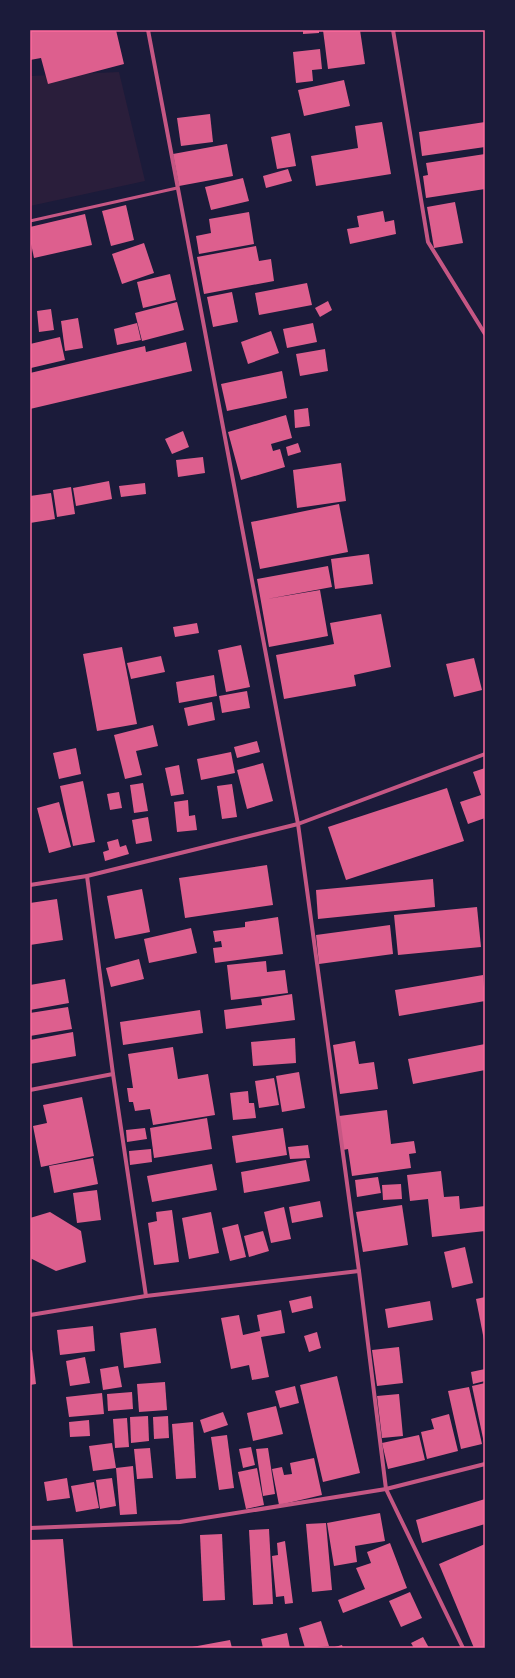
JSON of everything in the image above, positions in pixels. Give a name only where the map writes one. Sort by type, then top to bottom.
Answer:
[{"type":"street","points":[[148,30],[298,824],[359,1271],[386,1489],[463,1648]]},
{"type":"street","points":[[393,30],[428,242],[485,334]]},
{"type":"street","points":[[30,885],[87,876],[298,824],[485,754]]},
{"type":"street","points":[[87,876],[113,1074],[146,1296]]},
{"type":"street","points":[[30,1090],[113,1074]]},
{"type":"street","points":[[30,1315],[146,1296],[359,1271]]},
{"type":"street","points":[[30,1528],[180,1522],[386,1489],[485,1464]]},
{"type":"lane","points":[[30,221],[177,188]]},
{"type":"shaded area","points":[[119,72],[145,181],[30,206],[30,76]]},
{"type":"building","points":[[30,30],[116,30],[124,64],[48,84],[41,58],[30,60]]},
{"type":"building","points":[[303,30],[319,30],[319,33],[303,34]]},
{"type":"building","points":[[323,30],[360,30],[365,64],[328,69]]},
{"type":"building","points":[[320,49],[322,69],[312,70],[313,81],[296,83],[293,52]]},
{"type":"building","points":[[344,80],[350,106],[304,116],[298,90]]},
{"type":"building","points":[[210,114],[213,142],[181,146],[177,118]]},
{"type":"building","points":[[382,122],[391,174],[316,186],[311,156],[358,148],[355,126]]},
{"type":"building","points":[[485,122],[485,147],[422,156],[419,132]]},
{"type":"building","points":[[290,133],[296,166],[277,169],[271,137]]},
{"type":"building","points":[[227,144],[233,176],[179,186],[173,154]]},
{"type":"building","points":[[485,154],[485,189],[426,198],[423,176],[428,175],[426,163]]},
{"type":"building","points":[[288,169],[292,181],[266,188],[263,176]]},
{"type":"building","points":[[243,178],[249,201],[211,210],[205,187]]},
{"type":"building","points":[[455,202],[463,243],[434,248],[427,207]]},
{"type":"building","points":[[126,205],[134,240],[111,246],[102,211]]},
{"type":"building","points":[[383,211],[385,222],[394,220],[396,234],[350,244],[347,229],[359,227],[357,216]]},
{"type":"building","points":[[249,212],[254,244],[199,254],[196,236],[211,233],[209,219]]},
{"type":"building","points":[[85,214],[92,245],[34,258],[30,239],[30,227]]},
{"type":"building","points":[[144,243],[154,273],[122,284],[112,254]]},
{"type":"building","points":[[256,246],[259,261],[271,259],[274,281],[204,294],[197,257]]},
{"type":"building","points":[[170,274],[176,300],[143,308],[137,282]]},
{"type":"building","points":[[307,283],[312,305],[259,315],[255,293]]},
{"type":"building","points":[[232,292],[238,322],[213,327],[207,297]]},
{"type":"building","points":[[328,301],[332,310],[320,317],[315,308]]},
{"type":"building","points":[[177,302],[184,330],[142,341],[135,313]]},
{"type":"building","points":[[51,309],[54,330],[39,332],[37,311]]},
{"type":"building","points":[[78,318],[83,348],[65,351],[61,321]]},
{"type":"building","points":[[137,323],[141,340],[117,345],[114,329]]},
{"type":"building","points":[[313,323],[317,342],[287,348],[283,329]]},
{"type":"building","points":[[271,331],[279,353],[248,364],[241,342]]},
{"type":"building","points":[[60,337],[65,360],[31,368],[30,344]]},
{"type":"building","points":[[186,342],[192,371],[30,409],[30,373],[145,346],[146,352]]},
{"type":"building","points":[[325,349],[328,371],[300,376],[296,354]]},
{"type":"building","points":[[282,371],[287,398],[227,411],[221,384]]},
{"type":"building","points":[[308,408],[310,426],[295,428],[294,410]]},
{"type":"building","points":[[286,415],[292,438],[271,444],[273,451],[280,449],[285,467],[241,480],[228,432]]},
{"type":"building","points":[[183,431],[189,447],[172,454],[165,439]]},
{"type":"building","points":[[298,443],[301,452],[288,456],[286,447]]},
{"type":"building","points":[[203,457],[205,473],[178,477],[176,460]]},
{"type":"building","points":[[341,463],[346,501],[297,508],[293,470]]},
{"type":"building","points":[[109,481],[112,499],[76,506],[73,488]]},
{"type":"building","points":[[145,483],[146,494],[121,497],[119,486]]},
{"type":"building","points":[[71,487],[75,514],[57,517],[53,490]]},
{"type":"building","points":[[51,493],[55,519],[30,523],[30,496]]},
{"type":"building","points":[[339,504],[348,552],[260,569],[251,522]]},
{"type":"building","points":[[369,554],[373,584],[335,589],[331,559]]},
{"type":"building","points":[[328,566],[332,587],[267,599],[320,590],[328,636],[269,647],[257,579]]},
{"type":"building","points":[[381,614],[391,667],[354,675],[356,686],[284,699],[276,655],[334,644],[330,623]]},
{"type":"building","points":[[197,623],[199,633],[175,637],[173,627]]},
{"type":"building","points":[[241,645],[250,687],[226,692],[218,650]]},
{"type":"building","points":[[122,647],[137,724],[97,731],[83,654]]},
{"type":"building","points":[[161,656],[165,672],[131,679],[127,663]]},
{"type":"building","points":[[474,658],[482,690],[454,697],[446,664]]},
{"type":"building","points":[[214,675],[217,696],[179,703],[176,682]]},
{"type":"building","points":[[247,691],[250,708],[222,713],[219,696]]},
{"type":"building","points":[[212,702],[215,720],[188,726],[184,708]]},
{"type":"building","points":[[153,725],[158,746],[136,751],[142,775],[125,779],[114,735]]},
{"type":"building","points":[[257,741],[260,752],[237,758],[234,747]]},
{"type":"building","points":[[76,748],[81,774],[59,779],[53,753]]},
{"type":"building","points":[[231,752],[235,773],[201,780],[197,759]]},
{"type":"building","points":[[263,763],[273,801],[247,809],[237,770]]},
{"type":"building","points":[[179,765],[184,794],[171,796],[165,768]]},
{"type":"building","points":[[485,768],[485,818],[468,824],[460,802],[481,795],[473,772]]},
{"type":"building","points":[[83,781],[95,842],[73,846],[60,786]]},
{"type":"building","points":[[143,783],[148,811],[134,813],[130,785]]},
{"type":"building","points":[[232,784],[237,817],[222,819],[217,786]]},
{"type":"building","points":[[447,788],[464,841],[346,880],[328,827]]},
{"type":"building","points":[[119,792],[122,808],[110,810],[107,794]]},
{"type":"building","points":[[188,800],[189,816],[195,815],[197,830],[177,832],[174,802]]},
{"type":"building","points":[[59,802],[71,847],[49,853],[37,808]]},
{"type":"building","points":[[148,817],[152,841],[136,844],[132,820]]},
{"type":"building","points":[[118,839],[120,847],[126,845],[129,854],[105,861],[103,852],[109,850],[107,842]]},
{"type":"building","points":[[267,865],[273,905],[185,918],[179,878]]},
{"type":"building","points":[[433,879],[435,907],[318,919],[316,890]]},
{"type":"building","points":[[142,889],[150,932],[115,939],[107,896]]},
{"type":"building","points":[[57,899],[63,940],[30,945],[30,903]]},
{"type":"building","points":[[477,907],[481,947],[398,955],[394,915]]},
{"type":"building","points":[[278,917],[283,954],[215,963],[213,948],[222,947],[221,941],[215,942],[213,931],[245,927],[245,922]]},
{"type":"building","points":[[390,925],[393,954],[319,964],[316,935]]},
{"type":"building","points":[[191,928],[197,953],[149,963],[144,939]]},
{"type":"building","points":[[139,959],[144,979],[111,987],[106,968]]},
{"type":"building","points":[[266,961],[267,972],[285,970],[288,993],[231,1000],[227,965]]},
{"type":"building","points":[[483,975],[485,1001],[399,1016],[395,990]]},
{"type":"building","points":[[65,979],[69,1003],[30,1010],[30,985]]},
{"type":"building","points":[[292,994],[295,1020],[226,1029],[224,1010],[262,1005],[261,999]]},
{"type":"building","points":[[68,1007],[72,1029],[30,1036],[30,1013]]},
{"type":"building","points":[[200,1010],[203,1033],[123,1045],[120,1022]]},
{"type":"building","points":[[73,1032],[76,1056],[30,1064],[30,1040]]},
{"type":"building","points":[[295,1038],[296,1063],[253,1066],[251,1042]]},
{"type":"building","points":[[355,1041],[359,1064],[374,1062],[378,1089],[340,1094],[333,1045]]},
{"type":"building","points":[[485,1044],[485,1070],[413,1084],[408,1059]]},
{"type":"building","points":[[173,1047],[178,1079],[208,1074],[215,1115],[153,1125],[150,1109],[135,1111],[133,1102],[129,1102],[127,1088],[133,1088],[128,1054]]},
{"type":"building","points":[[299,1072],[305,1108],[282,1112],[276,1076]]},
{"type":"building","points":[[274,1078],[279,1105],[259,1108],[255,1081]]},
{"type":"building","points":[[248,1091],[249,1103],[254,1103],[256,1118],[233,1120],[230,1093]]},
{"type":"building","points":[[82,1097],[94,1156],[41,1167],[33,1126],[47,1123],[43,1105]]},
{"type":"building","points":[[387,1110],[391,1144],[414,1141],[416,1153],[409,1154],[411,1168],[352,1176],[348,1149],[343,1150],[339,1116]]},
{"type":"building","points":[[207,1118],[212,1149],[154,1158],[150,1128]]},
{"type":"building","points":[[145,1128],[147,1139],[127,1142],[126,1130]]},
{"type":"building","points":[[283,1128],[287,1155],[236,1163],[232,1136]]},
{"type":"building","points":[[308,1145],[310,1158],[290,1159],[288,1147]]},
{"type":"building","points":[[151,1149],[152,1162],[130,1165],[129,1151]]},
{"type":"building","points":[[93,1158],[98,1184],[54,1193],[49,1166]]},
{"type":"building","points":[[306,1160],[310,1181],[244,1193],[241,1172]]},
{"type":"building","points":[[212,1164],[217,1190],[152,1202],[147,1176]]},
{"type":"building","points":[[441,1171],[444,1197],[459,1196],[460,1209],[485,1206],[485,1231],[432,1237],[428,1199],[410,1201],[407,1175]]},
{"type":"building","points":[[378,1177],[381,1193],[357,1197],[355,1180]]},
{"type":"building","points":[[401,1184],[402,1199],[383,1200],[382,1185]]},
{"type":"building","points":[[97,1190],[101,1220],[77,1223],[73,1193]]},
{"type":"building","points":[[320,1201],[323,1217],[292,1223],[289,1207]]},
{"type":"building","points":[[402,1205],[408,1245],[363,1252],[356,1212]]},
{"type":"building","points":[[284,1207],[291,1239],[271,1243],[264,1212]]},
{"type":"building","points":[[172,1210],[179,1262],[154,1265],[148,1223],[157,1221],[156,1212]]},
{"type":"building","points":[[50,1212],[81,1231],[86,1262],[56,1271],[30,1258],[30,1218]]},
{"type":"building","points":[[211,1212],[219,1253],[189,1259],[182,1218]]},
{"type":"building","points":[[238,1224],[246,1257],[230,1261],[222,1228]]},
{"type":"building","points":[[263,1231],[269,1251],[249,1257],[244,1236]]},
{"type":"building","points":[[465,1247],[473,1283],[452,1288],[444,1252]]},
{"type":"building","points":[[311,1296],[313,1308],[292,1313],[289,1301]]},
{"type":"building","points":[[485,1297],[485,1340],[484,1340],[476,1299]]},
{"type":"building","points":[[430,1301],[433,1320],[388,1328],[385,1309]]},
{"type":"building","points":[[281,1310],[285,1333],[261,1337],[269,1377],[252,1380],[249,1365],[231,1369],[221,1318],[239,1315],[243,1335],[260,1331],[257,1315]]},
{"type":"building","points":[[93,1326],[95,1351],[60,1355],[57,1330]]},
{"type":"building","points":[[156,1328],[161,1363],[124,1368],[120,1333]]},
{"type":"building","points":[[317,1332],[321,1348],[309,1352],[304,1336]]},
{"type":"building","points":[[399,1347],[403,1383],[377,1386],[372,1350]]},
{"type":"building","points":[[30,1350],[32,1350],[36,1384],[30,1385]]},
{"type":"building","points":[[85,1357],[90,1383],[70,1386],[66,1361]]},
{"type":"building","points":[[118,1366],[122,1387],[103,1390],[100,1369]]},
{"type":"building","points":[[485,1369],[485,1381],[473,1384],[471,1372]]},
{"type":"building","points":[[337,1376],[360,1473],[323,1482],[300,1385]]},
{"type":"building","points":[[165,1382],[167,1410],[139,1412],[137,1384]]},
{"type":"building","points":[[485,1383],[485,1442],[484,1443],[472,1386]]},
{"type":"building","points":[[295,1386],[299,1403],[280,1408],[275,1391]]},
{"type":"building","points":[[469,1387],[482,1444],[461,1449],[448,1391]]},
{"type":"building","points":[[132,1392],[133,1409],[108,1411],[107,1394]]},
{"type":"building","points":[[102,1393],[104,1414],[69,1417],[66,1397]]},
{"type":"building","points":[[399,1394],[403,1436],[382,1438],[377,1396]]},
{"type":"building","points":[[276,1406],[283,1434],[253,1441],[247,1413]]},
{"type":"building","points":[[223,1412],[228,1425],[204,1433],[200,1420]]},
{"type":"building","points":[[449,1414],[458,1451],[427,1459],[421,1432],[434,1429],[431,1419]]},
{"type":"building","points":[[148,1416],[149,1441],[131,1443],[130,1417]]},
{"type":"building","points":[[168,1416],[169,1438],[154,1439],[153,1417]]},
{"type":"building","points":[[127,1418],[129,1447],[115,1448],[113,1419]]},
{"type":"building","points":[[89,1420],[90,1436],[70,1437],[69,1422]]},
{"type":"building","points":[[193,1422],[196,1478],[176,1479],[172,1424]]},
{"type":"building","points":[[227,1435],[234,1488],[219,1490],[211,1437]]},
{"type":"building","points":[[419,1435],[425,1460],[388,1469],[382,1443]]},
{"type":"building","points":[[112,1443],[116,1468],[93,1471],[89,1446]]},
{"type":"building","points":[[251,1447],[255,1465],[243,1468],[239,1449]]},
{"type":"building","points":[[150,1448],[153,1478],[137,1479],[134,1449]]},
{"type":"building","points":[[268,1448],[275,1494],[263,1496],[256,1449]]},
{"type":"building","points":[[314,1458],[322,1495],[279,1505],[272,1469],[282,1467],[284,1475],[292,1474],[290,1463]]},
{"type":"building","points":[[133,1466],[137,1514],[120,1515],[116,1468]]},
{"type":"building","points":[[257,1468],[264,1505],[246,1509],[238,1472]]},
{"type":"building","points":[[67,1478],[70,1498],[47,1501],[44,1482]]},
{"type":"building","points":[[112,1478],[116,1506],[100,1509],[96,1480]]},
{"type":"building","points":[[94,1482],[99,1508],[76,1512],[71,1486]]},
{"type":"building","points":[[485,1499],[485,1524],[422,1543],[416,1520]]},
{"type":"building","points":[[380,1513],[385,1541],[355,1546],[357,1562],[334,1566],[327,1523]]},
{"type":"building","points":[[326,1523],[332,1590],[312,1592],[306,1524]]},
{"type":"building","points":[[269,1529],[273,1604],[253,1605],[249,1530]]},
{"type":"building","points":[[222,1534],[225,1600],[203,1601],[200,1535]]},
{"type":"building","points":[[63,1539],[73,1648],[30,1648],[30,1540]]},
{"type":"building","points":[[285,1541],[293,1603],[285,1604],[284,1596],[276,1597],[272,1556],[278,1555],[277,1543]]},
{"type":"building","points":[[390,1543],[407,1588],[343,1613],[338,1600],[365,1589],[356,1568],[371,1563],[367,1552]]},
{"type":"building","points":[[485,1544],[485,1648],[474,1648],[439,1564]]},
{"type":"building","points":[[410,1592],[422,1618],[401,1627],[389,1601]]},
{"type":"building","points":[[321,1621],[329,1646],[305,1648],[299,1628]]},
{"type":"building","points":[[287,1633],[290,1648],[263,1648],[261,1639]]},
{"type":"building","points":[[423,1637],[429,1648],[414,1648],[411,1643]]},
{"type":"building","points":[[230,1640],[232,1648],[192,1648],[192,1647]]},
{"type":"building","points":[[342,1645],[343,1648],[331,1648]]}]
